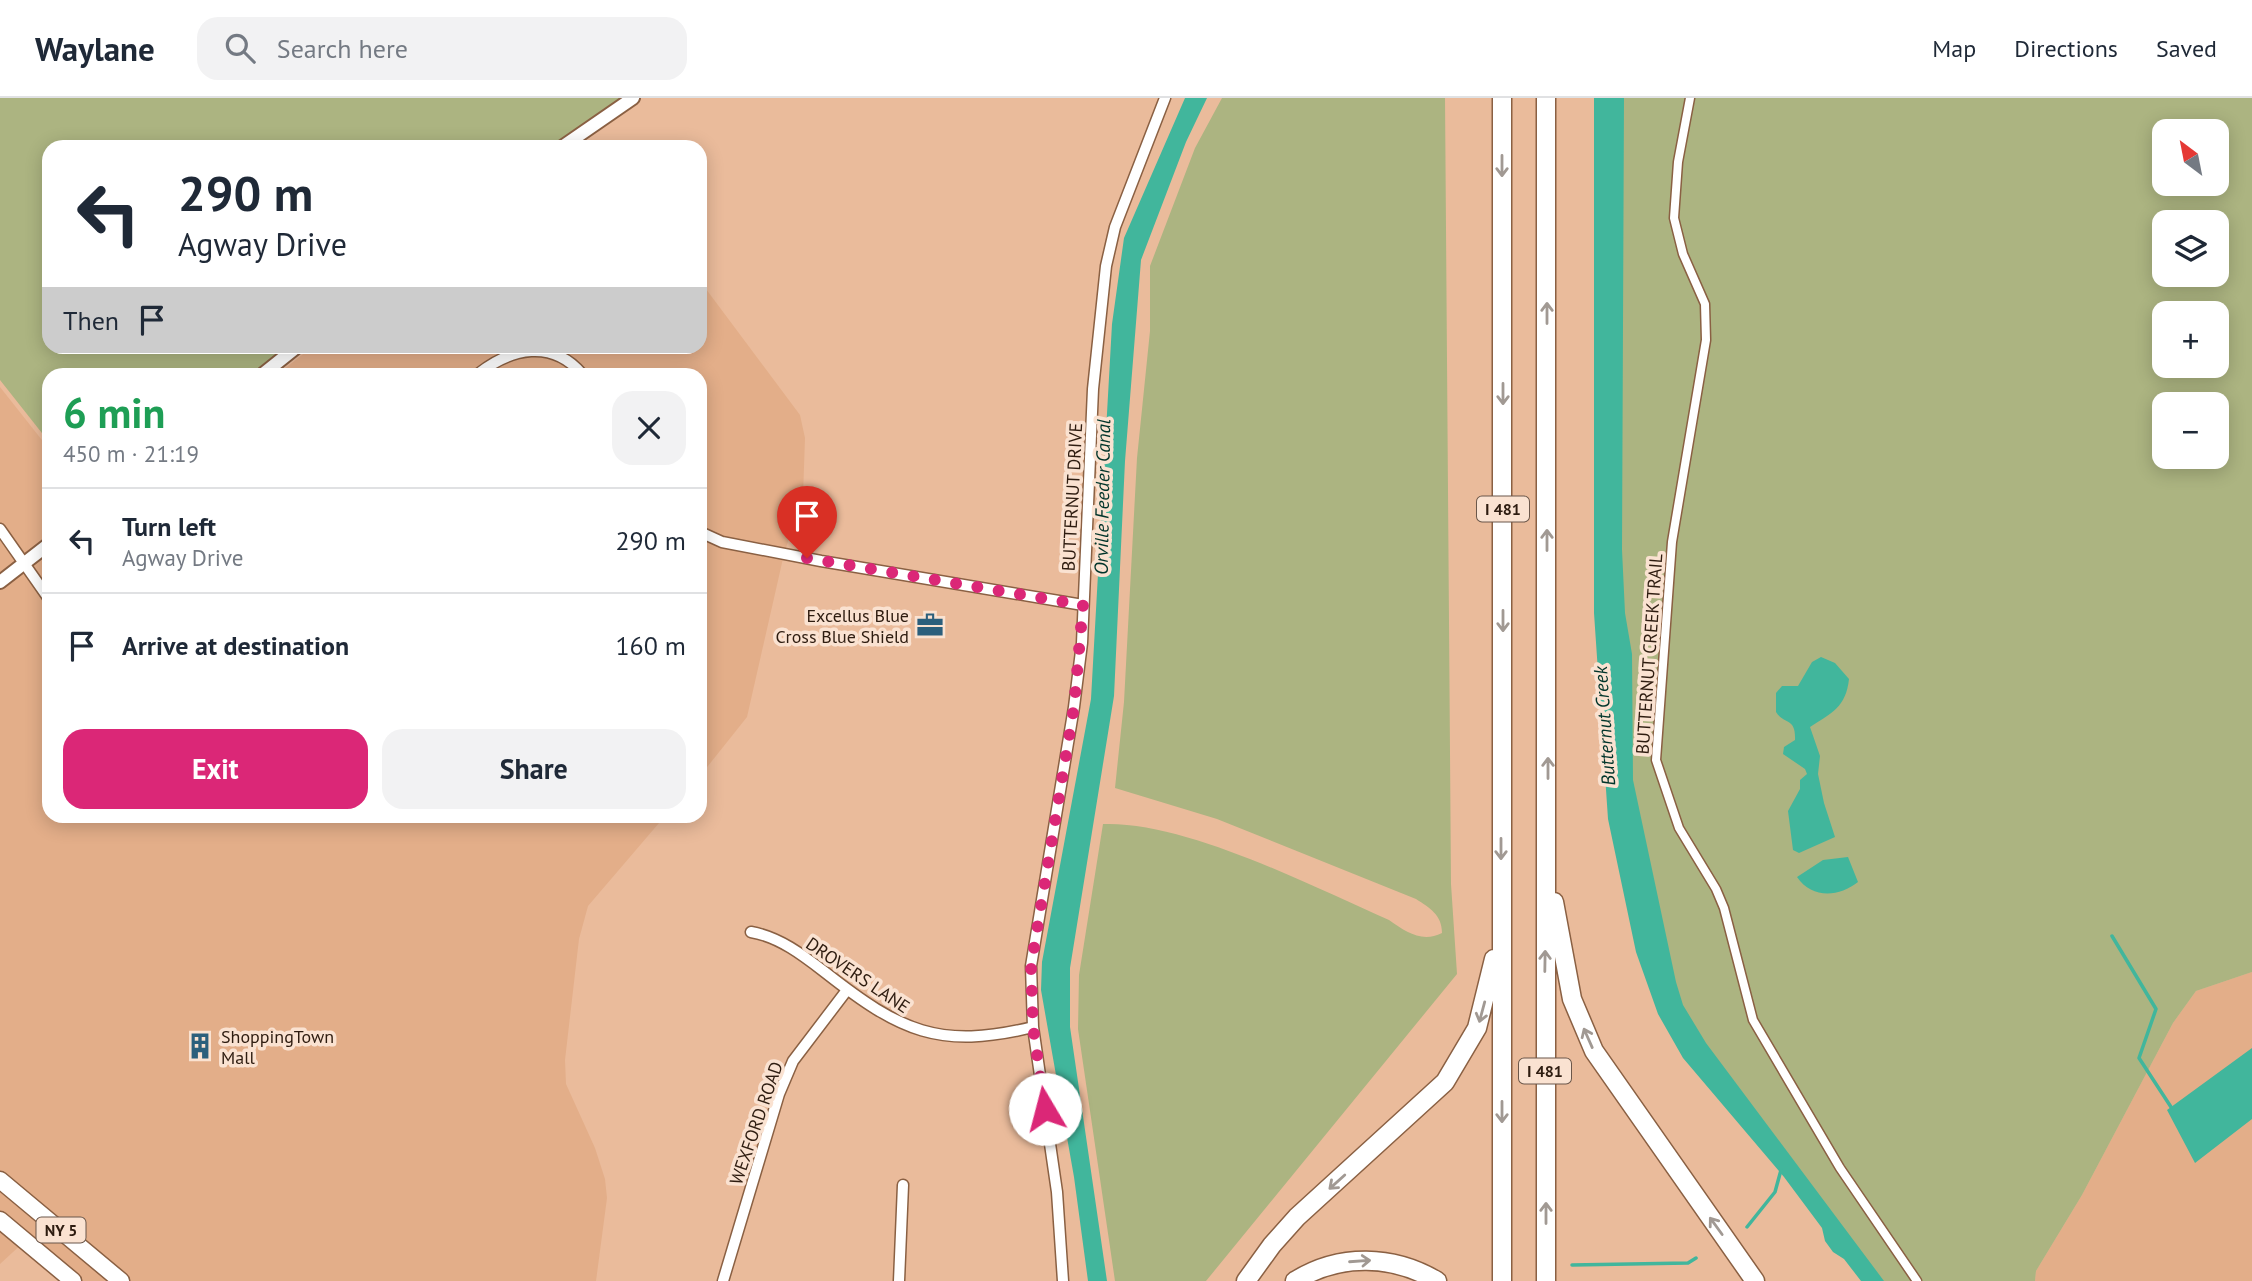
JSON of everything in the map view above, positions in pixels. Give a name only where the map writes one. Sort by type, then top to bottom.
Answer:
[{"type":"highway","name":"I 481","points":[[1502,98],[1502,1281]]},
{"type":"highway","name":"I 481","points":[[1546,98],[1546,1281]]},
{"type":"highway","points":[[1547,861],[1566,975],[1594,1052],[1755,1281]]},
{"type":"highway","points":[[1246,1281],[1272,1245],[1297,1217],[1436,1094],[1457,1066],[1480,1020],[1501,921]]},
{"type":"highway","points":[[1295,1281],[1320,1268],[1377,1259],[1417,1269],[1437,1281]]},
{"type":"main road","name":"NY 5","points":[[0,1180],[121,1281]]},
{"type":"main road","name":"NY 5","points":[[0,1220],[73,1281]]},
{"type":"street","points":[[572,140],[633,98]]},
{"type":"street","name":"BUTTERNUT DRIVE","points":[[1063,1281],[1057,1192],[1033,1027],[1031,966],[1074,707],[1083,605],[1093,389],[1106,266],[1115,226],[1165,98]]},
{"type":"street","name":"BUTTERNUT CREEK TRAIL","points":[[1690,98],[1678,162],[1674,218],[1683,254],[1705,303],[1706,340],[1672,542],[1656,761],[1679,828],[1716,889],[1724,908],[1753,1020],[1840,1168],[1917,1281]]},
{"type":"street","points":[[270,368],[288,354]]},
{"type":"street","points":[[487,368],[510,354]]},
{"type":"street","points":[[546,354],[564,358],[575,368]]},
{"type":"street","points":[[0,529],[42,590]]},
{"type":"street","points":[[707,535],[722,542],[821,561],[1083,605]]},
{"type":"street","points":[[0,582],[42,549]]},
{"type":"street","name":"DROVERS LANE","points":[[751,932],[773,938],[805,957],[876,1010],[926,1033],[965,1038],[1033,1027]]},
{"type":"street","name":"WEXFORD ROAD","points":[[725,1280],[779,1094],[793,1061],[848,990]]},
{"type":"street","points":[[899,1281],[903,1185]]},
{"type":"shaded area","points":[[707,290],[800,415],[805,438],[803,496],[784,554],[747,717],[707,767],[707,368],[286,368],[303,354],[707,354]]},
{"type":"shaded area","points":[[0,387],[42,440],[42,823],[659,823],[588,906],[579,939],[565,1060],[566,1084],[595,1148],[605,1179],[607,1198],[596,1281],[73,1281],[25,1241],[0,1264]]},
{"type":"shaded area","points":[[2252,972],[2252,1281],[2035,1281],[2036,1271],[2082,1195],[2173,1023],[2196,991]]},
{"type":"green space","points":[[0,98],[633,98],[572,140],[42,140],[42,354],[289,354],[271,368],[42,368],[42,433],[0,380]]},
{"type":"green space","points":[[1222,98],[1445,98],[1451,884],[1457,974],[1206,1281],[1115,1281],[1078,1029],[1079,975],[1103,824],[1136,826],[1209,844],[1323,890],[1389,920],[1414,935],[1428,937],[1442,933],[1437,917],[1416,899],[1217,819],[1115,788],[1124,702],[1137,458],[1150,331],[1150,266],[1195,148]]},
{"type":"green space","points":[[1606,98],[2252,98],[2252,972],[2196,991],[2173,1023],[2082,1195],[2036,1271],[2035,1281],[1872,1281],[1676,1015],[1624,818]]},
{"type":"water","points":[[1185,98],[1207,98],[1186,142],[1141,260],[1125,461],[1114,696],[1070,968],[1070,1027],[1107,1281],[1088,1281],[1074,1177],[1041,990],[1042,962],[1091,699],[1112,324],[1124,238]]},
{"type":"water","name":"Butternut Creek","points":[[1594,98],[1624,98],[1622,550],[1625,613],[1632,654],[1633,780],[1676,982],[1683,1005],[1706,1043],[1884,1281],[1861,1281],[1844,1259],[1833,1252],[1825,1241],[1822,1228],[1784,1177],[1683,1058],[1658,1014],[1636,952],[1608,819],[1594,613]]},
{"type":"water","points":[[1821,657],[1835,663],[1849,679],[1845,696],[1837,708],[1810,727],[1820,756],[1818,774],[1835,837],[1799,853],[1793,850],[1788,811],[1800,789],[1800,780],[1807,774],[1805,769],[1783,754],[1784,747],[1795,740],[1795,733],[1792,724],[1776,712],[1776,693],[1782,686],[1798,686],[1812,662]]},
{"type":"water","points":[[1848,857],[1858,882],[1843,891],[1818,892],[1803,884],[1797,877],[1823,860]]},
{"type":"water","points":[[2252,1048],[2252,1119],[2195,1163],[2167,1110]]},
{"type":"waterway","points":[[2112,936],[2156,1009],[2139,1058],[2171,1107]]},
{"type":"waterway","points":[[1747,1227],[1775,1192],[1781,1170]]},
{"type":"waterway","points":[[1572,1265],[1688,1263],[1696,1258]]},
{"type":"place","name":"Excellus Blue Cross Blue Shield","points":[[930,625]]},
{"type":"place","name":"ShoppingTown Mall","points":[[200,1046]]},
{"type":"route","points":[[807,558],[1083,605],[1082,643],[1074,707],[1031,966],[1033,1027],[1045,1109]]},
{"type":"water label","name":"Orville Feeder Canal","points":[[1102,497]]}]
